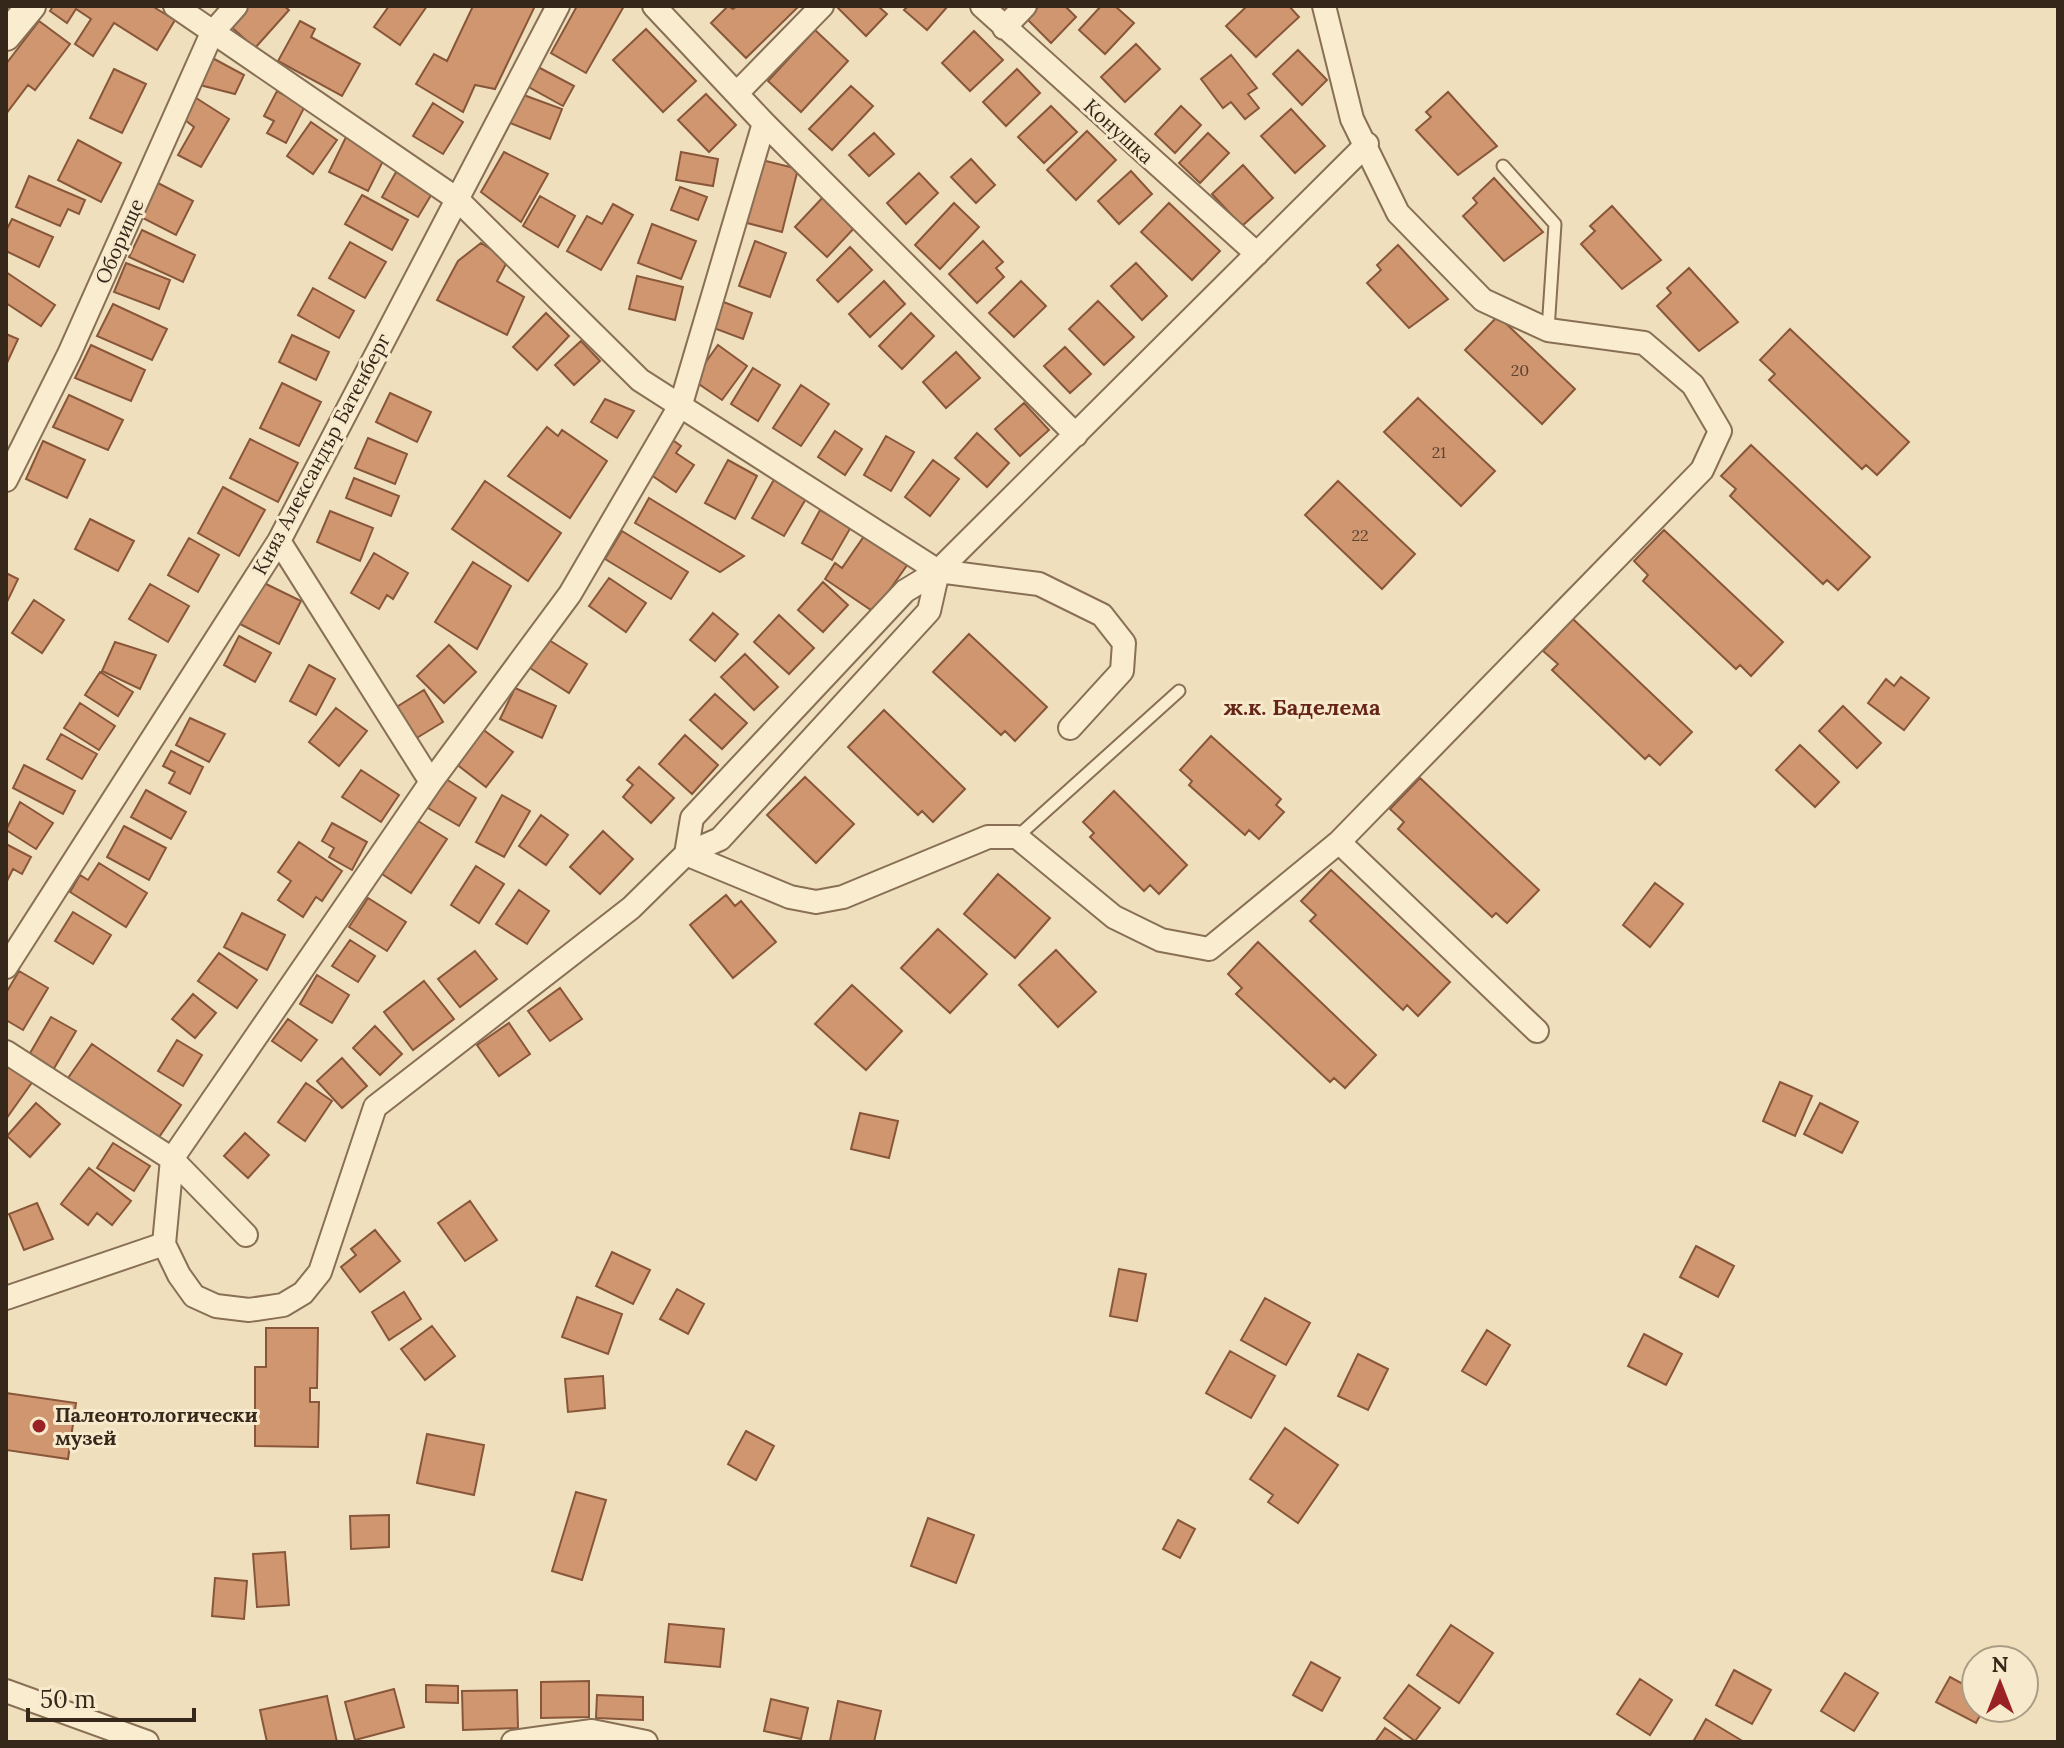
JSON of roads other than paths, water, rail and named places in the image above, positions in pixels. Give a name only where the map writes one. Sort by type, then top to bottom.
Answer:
[{"type":"street","points":[[6,36],[31,6]]},
{"type":"street","points":[[175,6],[457,199],[640,380],[938,571],[1039,584],[1102,615],[1124,643],[1122,671],[1070,728]]},
{"type":"street","name":"Оборище","points":[[6,480],[69,354],[212,33],[236,6]]},
{"type":"street","name":"Княз Александър Батенберг","points":[[6,967],[279,541],[558,6]]},
{"type":"street","points":[[654,6],[764,123],[1076,435]]},
{"type":"street","points":[[738,92],[822,6]]},
{"type":"street","name":"Конушка","points":[[982,6],[1257,254]]},
{"type":"street","points":[[1004,28],[1025,6]]},
{"type":"street","points":[[686,854],[790,897],[816,902],[843,897],[988,837],[1017,837],[1114,917],[1161,940],[1209,949],[1339,842],[1702,470],[1720,431],[1693,385],[1644,343],[1548,330],[1483,300],[1398,213],[1367,144],[1352,119],[1324,6]]},
{"type":"street","points":[[764,123],[681,404],[570,594],[431,782],[172,1159],[164,1244],[179,1275],[194,1296],[216,1306],[249,1310],[283,1305],[303,1293],[320,1272],[375,1107],[631,908],[686,854],[720,839],[929,611],[938,571]]},
{"type":"street","points":[[686,854],[692,818],[905,591],[938,571],[1367,144]]},
{"type":"street","points":[[279,541],[431,782]]},
{"type":"street","points":[[1339,842],[1537,1031]]},
{"type":"street","points":[[6,1052],[172,1159],[246,1235]]},
{"type":"street","points":[[6,1298],[164,1244]]},
{"type":"street","points":[[6,1691],[147,1742]]},
{"type":"street","points":[[513,1742],[592,1731],[646,1742]]},
{"type":"lane","points":[[1503,166],[1555,224],[1548,330]]},
{"type":"lane","points":[[1017,837],[1179,691]]},
{"type":"place","name":"Палеонтологически музей","points":[[39,1426]]},
{"type":"district","name":"ж.к. Баделема","points":[[1302,707]]}]
